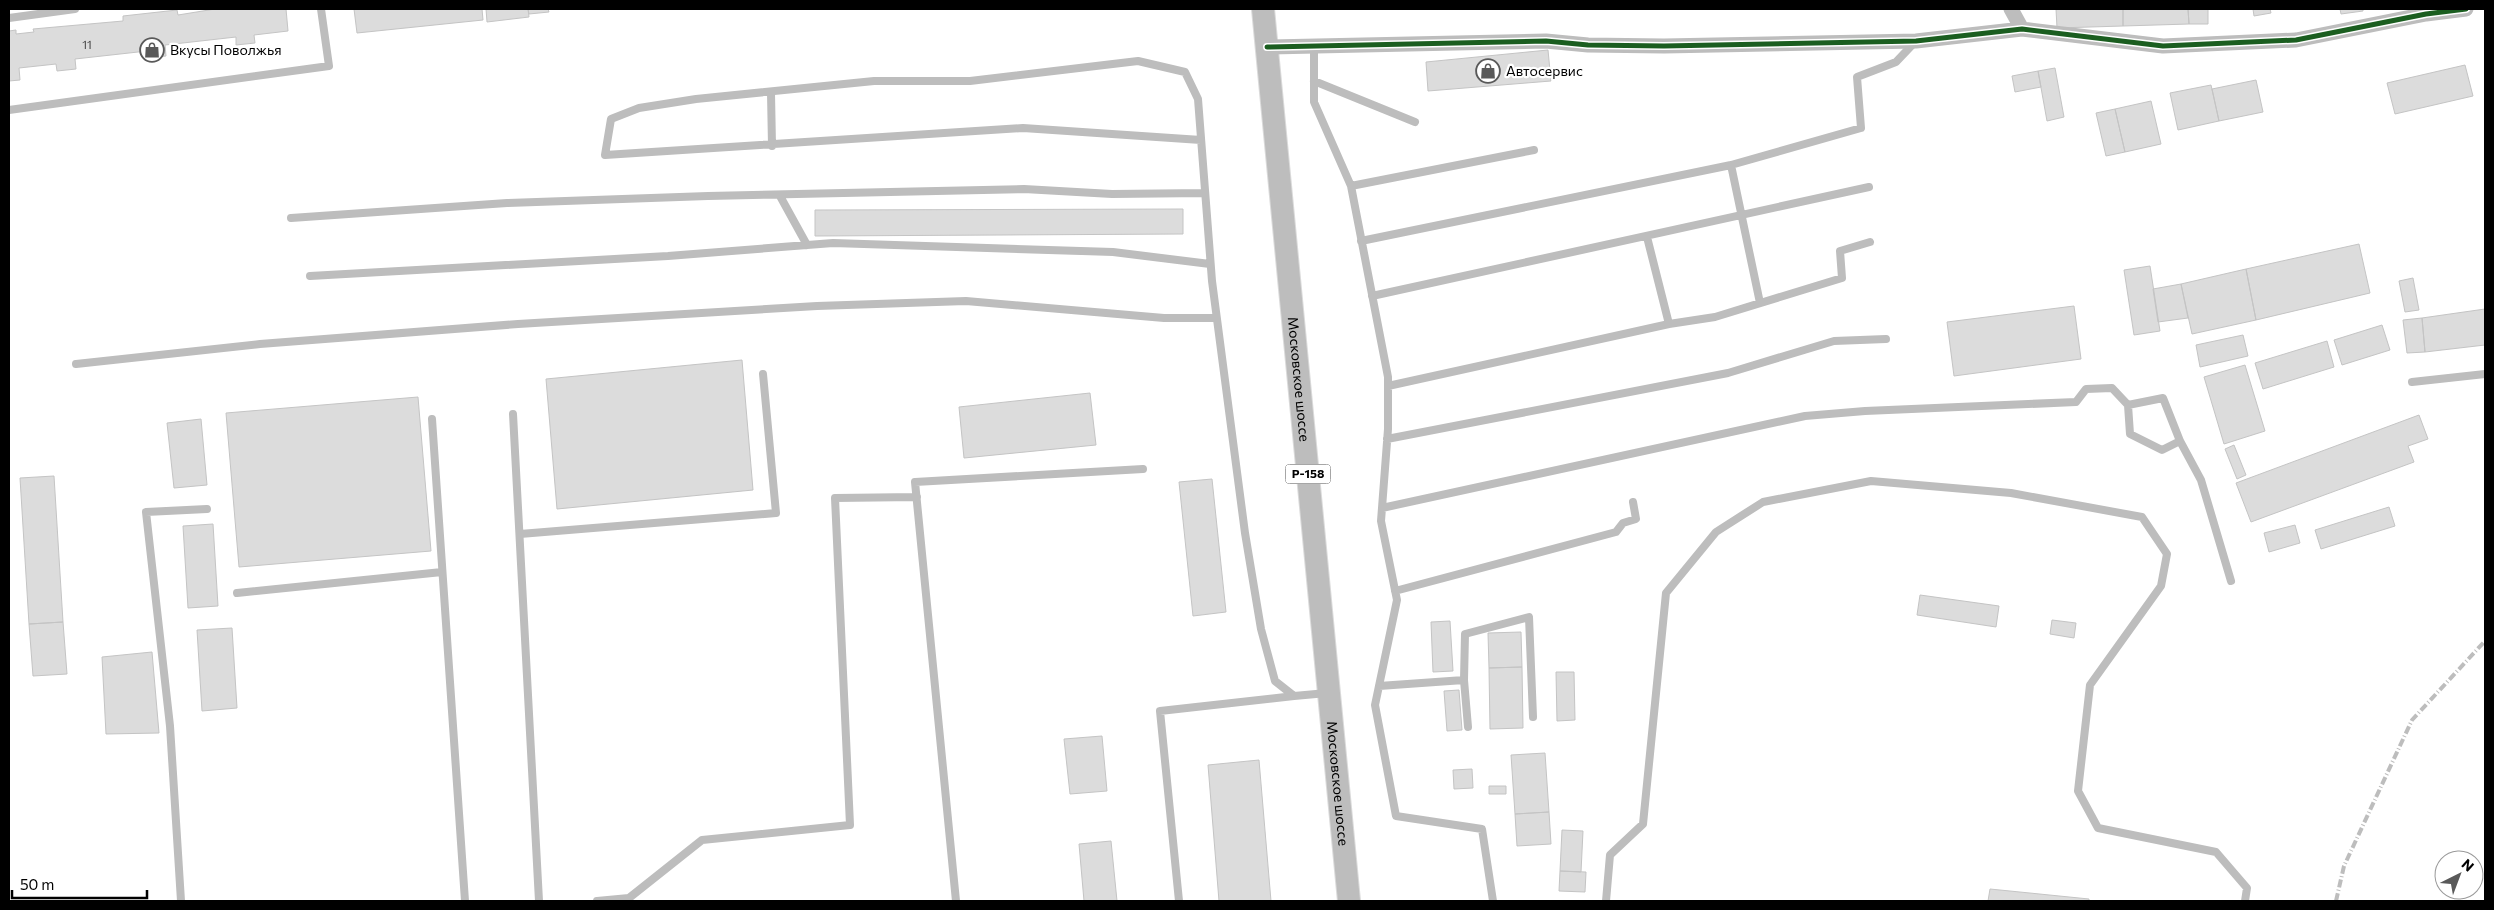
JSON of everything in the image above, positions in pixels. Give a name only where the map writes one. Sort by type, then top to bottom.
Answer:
[{"type":"main road","name":"Московское шоссе","points":[[1263,9],[1349,901]]},
{"type":"street","points":[[2011,9],[2022,29]]},
{"type":"street","points":[[1267,47],[1546,41],[1588,45],[1664,46],[1916,41],[2022,29],[2163,46],[2296,40],[2426,14],[2466,9]]},
{"type":"lane","points":[[9,18],[75,9]]},
{"type":"lane","points":[[9,110],[329,66],[321,9]]},
{"type":"lane","points":[[1361,241],[1731,165],[1861,128],[1857,77],[1896,62],[1916,41]]},
{"type":"lane","points":[[1314,45],[1314,102],[1351,186],[1388,386],[1382,521],[1397,600],[1375,705],[1396,816],[1482,829],[1493,901]]},
{"type":"lane","points":[[1201,140],[1023,128],[772,146],[605,155],[611,119],[639,108],[696,99],[771,93],[874,81],[970,81],[1138,61],[1185,72],[1198,99],[1205,193],[1210,264],[1216,318],[1245,533],[1261,629],[1275,681],[1294,696]]},
{"type":"lane","points":[[1314,81],[1415,122]]},
{"type":"lane","points":[[771,93],[772,146]]},
{"type":"lane","points":[[1351,186],[1534,150]]},
{"type":"lane","points":[[1731,165],[1760,303]]},
{"type":"lane","points":[[1372,296],[1869,187]]},
{"type":"lane","points":[[291,218],[507,203],[1024,189],[1112,194],[1205,193]]},
{"type":"lane","points":[[780,196],[807,245]]},
{"type":"lane","points":[[1647,237],[1669,324]]},
{"type":"lane","points":[[310,276],[668,256],[833,242],[1113,252],[1210,264]]},
{"type":"lane","points":[[1388,386],[1669,324],[1715,317],[1842,278],[1840,251],[1870,242]]},
{"type":"lane","points":[[76,364],[300,341],[518,324],[817,306],[966,301],[1054,307],[1164,318],[1216,318]]},
{"type":"lane","points":[[1387,439],[1728,373],[1834,341],[1886,339]]},
{"type":"lane","points":[[520,534],[776,513],[763,374]]},
{"type":"lane","points":[[2412,382],[2485,374]]},
{"type":"lane","points":[[1382,508],[1805,416],[1865,411],[2076,402],[2086,389],[2112,388],[2128,405],[2130,434],[2162,450],[2180,441]]},
{"type":"lane","points":[[2128,405],[2163,398],[2180,441],[2201,480],[2231,582]]},
{"type":"lane","points":[[513,414],[539,901]]},
{"type":"lane","points":[[432,419],[465,901]]},
{"type":"lane","points":[[956,901],[915,482],[1144,470]]},
{"type":"lane","points":[[1606,901],[1610,855],[1643,824],[1666,593],[1716,532],[1763,502],[1871,481],[2011,493],[2142,518],[2167,554],[2161,586],[2090,685],[2078,791],[2098,828],[2216,852],[2247,888],[2245,901]]},
{"type":"lane","points":[[598,901],[630,898],[702,840],[850,826],[835,498],[917,497]]},
{"type":"lane","points":[[1395,591],[1616,532],[1623,523],[1636,519],[1633,502]]},
{"type":"lane","points":[[181,901],[170,726],[146,512],[207,510]]},
{"type":"lane","points":[[238,593],[442,572]]},
{"type":"lane","points":[[1468,727],[1464,680],[1465,634],[1529,617],[1533,717]]},
{"type":"lane","points":[[1379,686],[1464,680]]},
{"type":"lane","points":[[1178,901],[1160,711],[1328,693]]},
{"type":"building","points":[[215,9],[286,9],[288,31],[254,35],[255,43],[236,45],[236,37],[165,45],[166,56],[148,58],[147,51],[75,59],[76,69],[57,71],[56,64],[19,68],[20,80],[9,81],[9,31],[16,30],[16,34],[34,32],[33,29],[123,21],[123,16],[177,10],[178,15]]},
{"type":"building","points":[[354,9],[482,9],[483,20],[357,33]]},
{"type":"building","points":[[486,9],[528,9],[529,17],[487,22]]},
{"type":"building","points":[[528,9],[548,9],[549,12],[529,14]]},
{"type":"building","points":[[2056,9],[2123,9],[2123,26],[2057,28]]},
{"type":"building","points":[[2123,9],[2188,9],[2189,24],[2123,26]]},
{"type":"building","points":[[2188,9],[2208,9],[2208,24],[2189,24]]},
{"type":"building","points":[[2253,9],[2270,9],[2271,13],[2254,16]]},
{"type":"building","points":[[2340,9],[2363,9],[2363,11],[2341,14]]},
{"type":"building","name":"Автосервис","points":[[1548,50],[1551,81],[1428,91],[1426,62]]},
{"type":"building","points":[[2465,65],[2473,96],[2395,114],[2387,83]]},
{"type":"building","points":[[2055,68],[2064,117],[2047,121],[2038,71]]},
{"type":"building","points":[[2038,71],[2041,87],[2015,92],[2012,76]]},
{"type":"building","points":[[2256,80],[2263,112],[2219,121],[2212,89]]},
{"type":"building","points":[[2211,85],[2219,121],[2178,130],[2170,93]]},
{"type":"building","points":[[2151,101],[2161,144],[2125,152],[2115,109]]},
{"type":"building","points":[[2115,109],[2125,152],[2106,156],[2096,113]]},
{"type":"building","points":[[1183,209],[1183,234],[815,236],[815,210]]},
{"type":"building","points":[[2359,244],[2370,293],[2256,320],[2246,269]]},
{"type":"building","points":[[2150,266],[2160,331],[2134,335],[2124,270]]},
{"type":"building","points":[[2246,269],[2256,320],[2192,334],[2181,284]]},
{"type":"building","points":[[2413,278],[2419,310],[2405,312],[2399,281]]},
{"type":"building","points":[[2181,284],[2188,318],[2158,322],[2153,289]]},
{"type":"building","points":[[2074,306],[2081,359],[1954,376],[1947,322]]},
{"type":"building","points":[[2485,309],[2485,345],[2425,352],[2422,318]]},
{"type":"building","points":[[2422,318],[2425,352],[2407,353],[2403,320]]},
{"type":"building","points":[[2382,325],[2390,350],[2342,365],[2334,340]]},
{"type":"building","points":[[2243,335],[2248,356],[2200,367],[2196,345]]},
{"type":"building","points":[[2327,341],[2334,367],[2263,389],[2255,363]]},
{"type":"building","points":[[742,360],[753,490],[557,509],[546,379]]},
{"type":"building","points":[[2245,365],[2265,431],[2224,444],[2204,377]]},
{"type":"building","points":[[1090,393],[1096,445],[964,458],[959,407]]},
{"type":"building","points":[[418,397],[431,551],[239,567],[226,413]]},
{"type":"building","points":[[2419,415],[2428,439],[2408,446],[2414,462],[2251,522],[2236,483]]},
{"type":"building","points":[[201,419],[207,485],[174,488],[167,423]]},
{"type":"building","points":[[2234,445],[2246,475],[2237,479],[2225,449]]},
{"type":"building","points":[[54,476],[63,622],[29,624],[20,478]]},
{"type":"building","points":[[1212,479],[1226,612],[1193,616],[1179,482]]},
{"type":"building","points":[[2389,507],[2395,526],[2321,549],[2315,530]]},
{"type":"building","points":[[213,524],[218,606],[188,608],[183,526]]},
{"type":"building","points":[[2295,525],[2300,543],[2269,552],[2264,533]]},
{"type":"building","points":[[1920,595],[1999,606],[1996,627],[1917,615]]},
{"type":"building","points":[[2052,620],[2076,623],[2074,638],[2050,634]]},
{"type":"building","points":[[1450,621],[1453,671],[1433,672],[1431,622]]},
{"type":"building","points":[[63,622],[67,674],[33,676],[29,624]]},
{"type":"building","points":[[232,628],[237,708],[202,711],[197,630]]},
{"type":"building","points":[[1521,632],[1522,667],[1489,668],[1488,633]]},
{"type":"building","points":[[152,652],[159,733],[106,734],[102,657]]},
{"type":"building","points":[[1522,667],[1523,728],[1490,729],[1489,668]]},
{"type":"building","points":[[1556,672],[1574,672],[1575,720],[1557,721]]},
{"type":"building","points":[[1459,690],[1462,730],[1447,731],[1444,691]]},
{"type":"building","points":[[1102,736],[1107,791],[1070,794],[1064,739]]},
{"type":"building","points":[[1545,753],[1549,812],[1515,814],[1511,755]]},
{"type":"building","points":[[1259,760],[1271,901],[1219,901],[1208,765]]},
{"type":"building","points":[[1472,769],[1473,788],[1454,789],[1453,770]]},
{"type":"building","points":[[1489,786],[1506,786],[1506,794],[1489,794]]},
{"type":"building","points":[[1549,812],[1551,844],[1517,846],[1515,814]]},
{"type":"building","points":[[1562,830],[1583,831],[1581,872],[1560,871]]},
{"type":"building","points":[[1111,841],[1117,901],[1084,901],[1079,844]]},
{"type":"building","points":[[1560,871],[1586,872],[1585,892],[1559,891]]},
{"type":"building","points":[[1990,889],[2089,899],[2089,901],[1988,901]]},
{"type":"railway","points":[[2336,901],[2344,866],[2412,720],[2485,641]]},
{"type":"cycle path","points":[[1267,47],[1546,41],[1588,45],[1664,46],[1916,41],[2022,29],[2163,46],[2296,40],[2426,14],[2466,9]]},
{"type":"place","name":"Вкусы Поволжья","points":[[152,50]]},
{"type":"place","name":"Автосервис","points":[[1488,71]]}]
